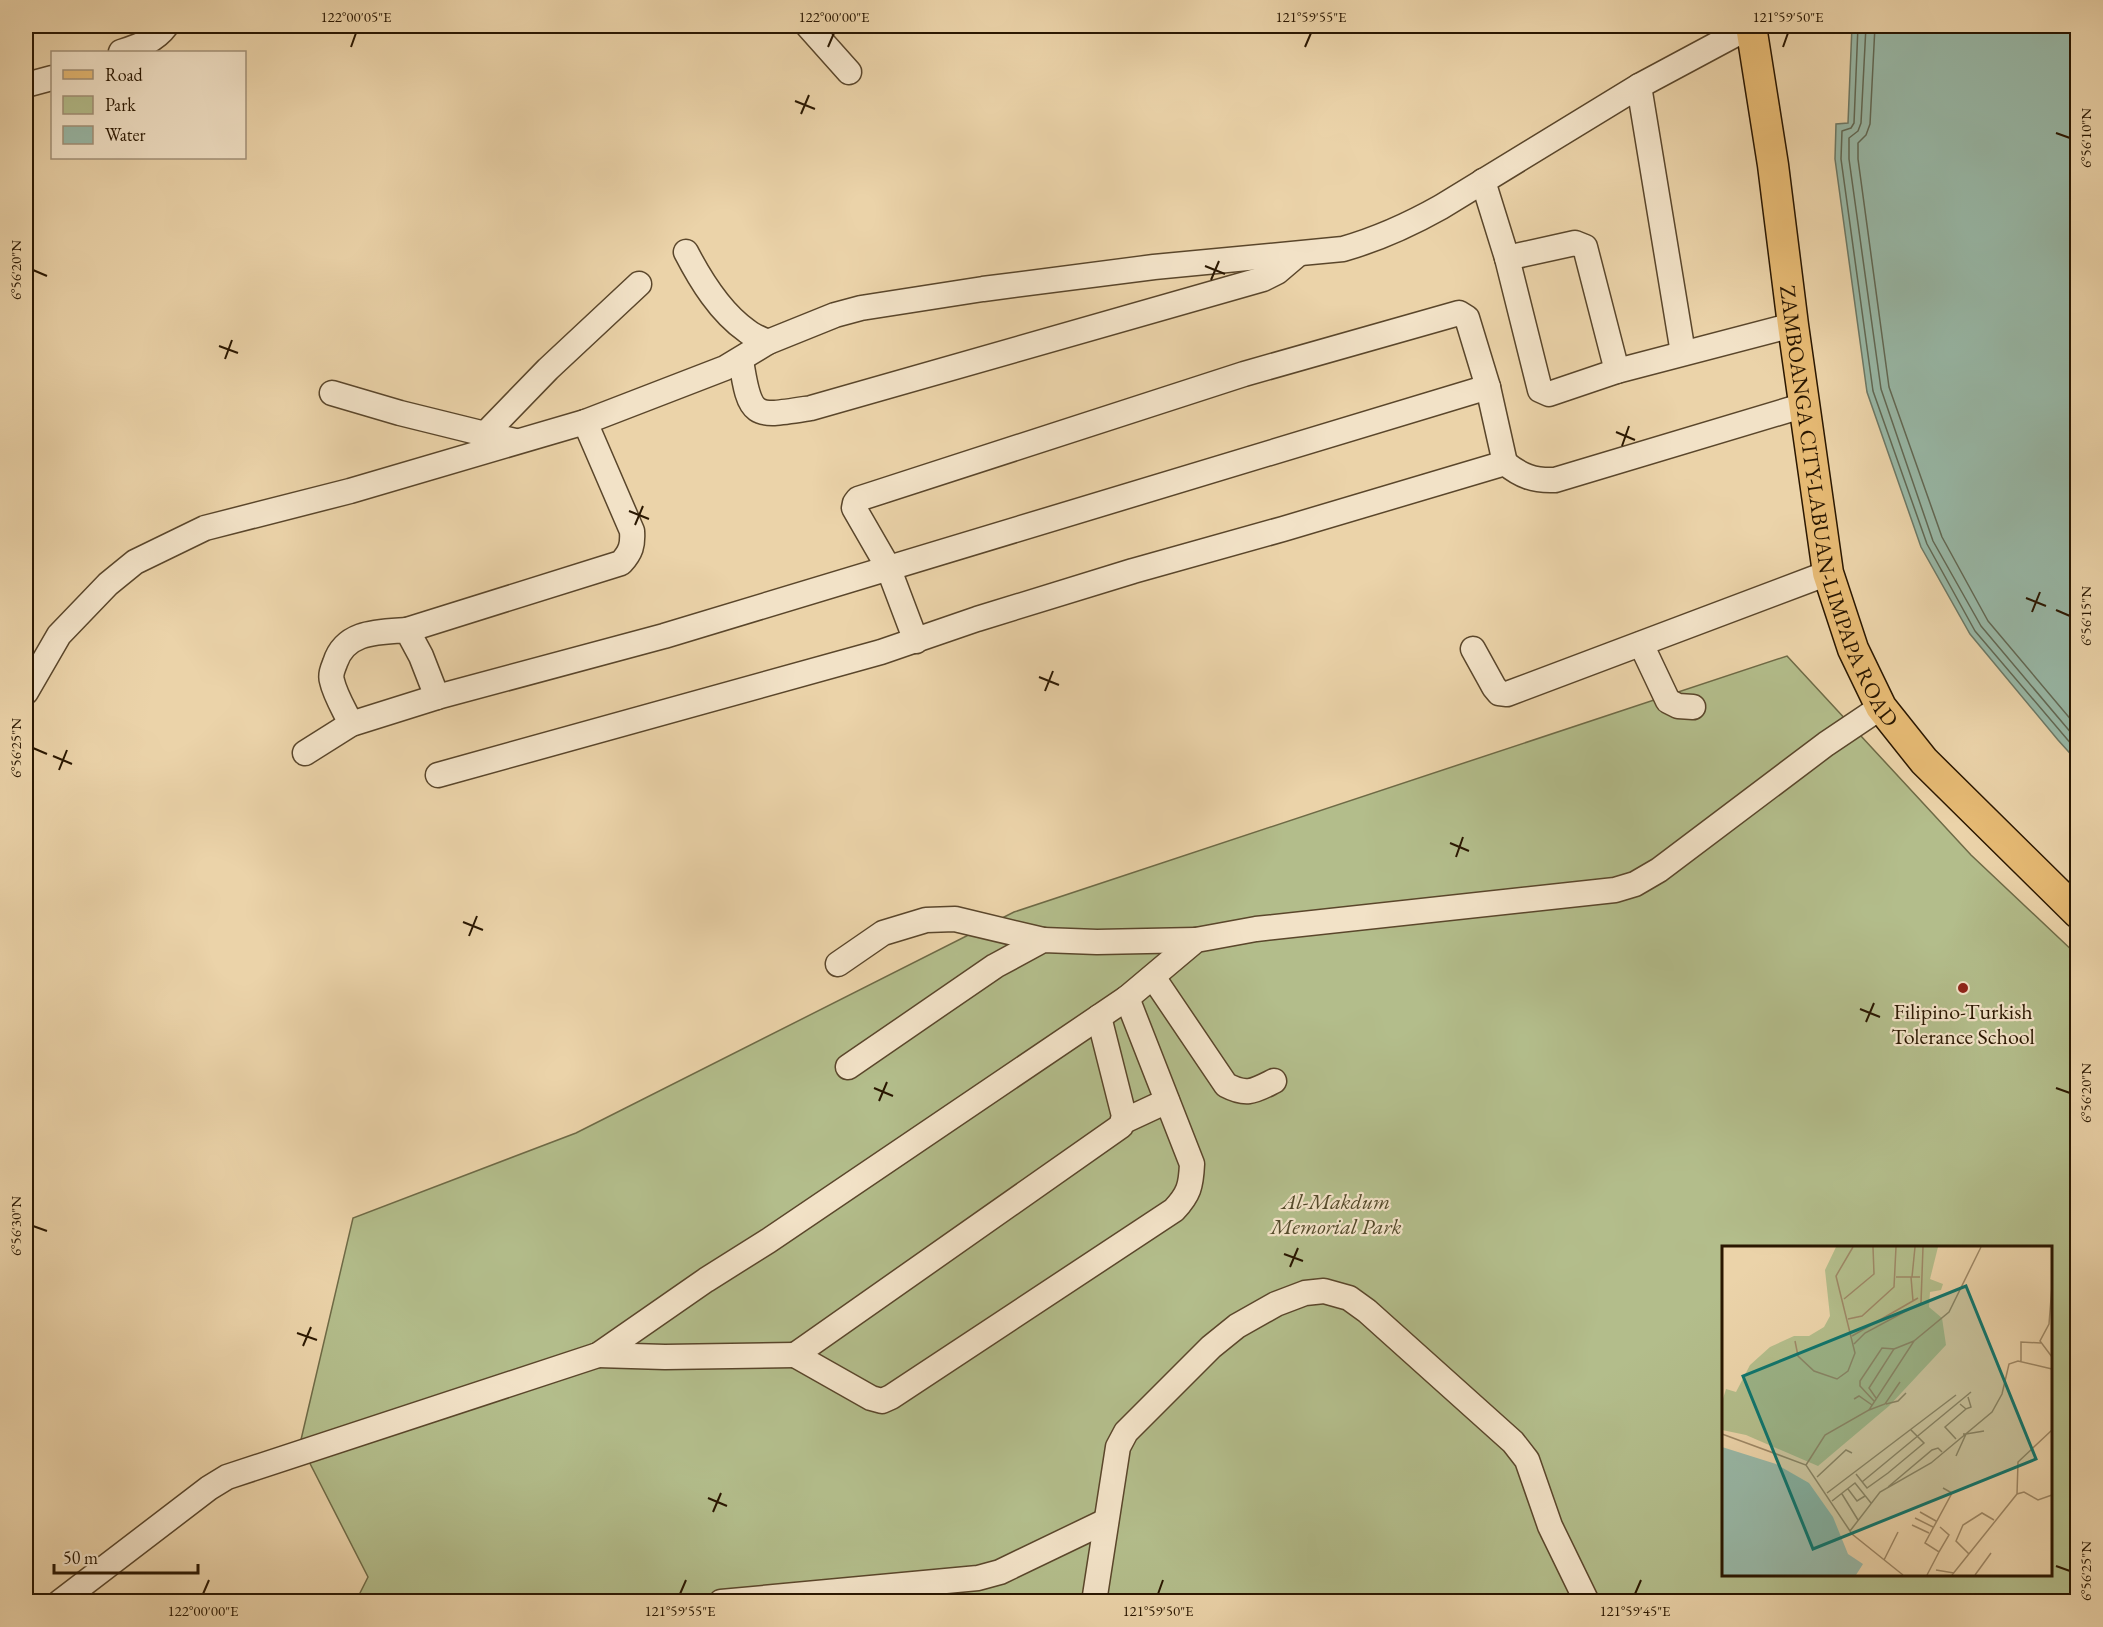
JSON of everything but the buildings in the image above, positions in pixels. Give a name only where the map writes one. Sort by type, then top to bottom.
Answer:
[{"type":"main road","name":"ZAMBOANGA CITY-LABUAN-LIMPAPA ROAD","points":[[1751,26],[1773,165],[1828,573],[1853,649],[1881,706],[1924,761],[2078,913]]},
{"type":"street","points":[[124,51],[148,43],[166,26]]},
{"type":"street","points":[[808,26],[849,72]]},
{"type":"street","points":[[26,692],[59,635],[108,584],[135,562],[205,528],[350,490],[585,422],[725,368],[768,342],[835,315],[861,308],[983,289],[1154,267],[1343,249],[1373,241],[1410,224],[1639,86],[1751,26]]},
{"type":"street","points":[[26,85],[51,78]]},
{"type":"street","points":[[1639,86],[1683,353]]},
{"type":"street","points":[[1483,181],[1507,258],[1540,390],[1549,394],[1617,371],[1793,325]]},
{"type":"street","points":[[1507,258],[1575,243],[1585,246],[1617,371]]},
{"type":"street","points":[[686,252],[703,284],[731,316],[747,332],[768,342]]},
{"type":"street","points":[[741,360],[745,388],[750,402],[758,411],[770,414],[811,408],[1263,279],[1277,272],[1297,255]]},
{"type":"street","points":[[485,434],[548,369],[639,284]]},
{"type":"street","points":[[916,640],[888,567],[854,508],[858,499],[1244,374],[1459,313],[1467,318],[1488,387],[1505,463],[1518,473],[1540,481],[1555,480],[1805,405]]},
{"type":"street","points":[[305,753],[351,724],[437,697],[664,636],[1488,387]]},
{"type":"street","points":[[332,393],[400,413],[517,442]]},
{"type":"street","points":[[351,724],[331,680],[338,654],[344,646],[359,636],[406,630],[621,563],[629,554],[633,544],[632,531],[585,422]]},
{"type":"street","points":[[438,776],[916,640],[977,618],[1133,571],[1283,530],[1505,463]]},
{"type":"street","points":[[1473,649],[1498,693],[1507,694],[1828,573]]},
{"type":"street","points":[[406,630],[422,656],[437,697]]},
{"type":"street","points":[[1641,644],[1668,701],[1673,705],[1693,707]]},
{"type":"street","points":[[838,964],[883,933],[926,920],[955,919],[1043,940],[1088,942],[1196,940],[1256,929],[1615,890],[1635,884],[1659,870],[1826,744],[1881,706]]},
{"type":"street","points":[[848,1067],[995,966],[1043,940]]},
{"type":"street","points":[[60,1602],[209,1488],[227,1477],[598,1354],[1126,998],[1196,940]]},
{"type":"street","points":[[1153,977],[1226,1085],[1237,1091],[1252,1092],[1274,1081]]},
{"type":"street","points":[[598,1354],[665,1357],[795,1355],[871,1398],[882,1401],[1174,1210],[1186,1197],[1191,1183],[1192,1164],[1126,998]]},
{"type":"street","points":[[795,1355],[1122,1126],[1124,1120],[1098,1017]]},
{"type":"street","points":[[1124,1120],[1167,1101]]},
{"type":"street","points":[[1089,1599],[1106,1521],[1118,1447],[1126,1432],[1211,1347],[1237,1326],[1276,1304],[1305,1293],[1324,1291],[1349,1298],[1367,1311],[1513,1442],[1527,1460],[1550,1526],[1587,1602]]},
{"type":"street","points":[[721,1602],[978,1578],[1000,1572],[1106,1521]]},
{"type":"green space","name":"Al-Makdum Memorial Park","points":[[1787,656],[1971,855],[2077,955],[2077,1601],[356,1601],[368,1577],[300,1444],[353,1218],[576,1133],[1014,912]]},
{"type":"water","points":[[1852,26],[2077,26],[2077,761],[1970,634],[1921,547],[1867,392],[1835,159],[1836,124],[1848,123]]},
{"type":"place","name":"Filipino-Turkish Tolerance School","points":[[1963,988]]}]
